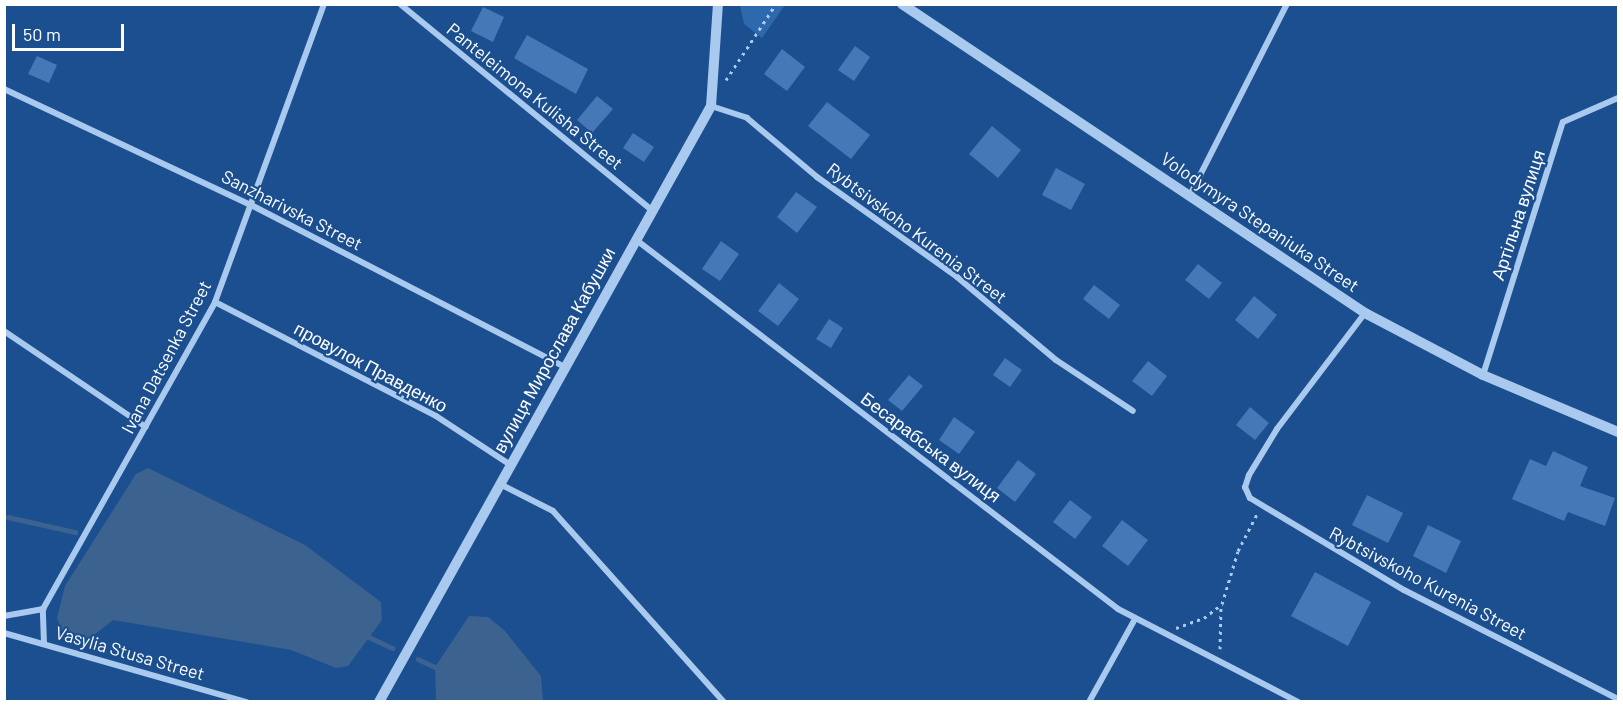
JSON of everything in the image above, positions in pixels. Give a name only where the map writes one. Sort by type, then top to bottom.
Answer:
[{"type":"street","name":"Ivana Datsenka Street","points":[[43,609],[215,302],[253,206],[324,4]]},
{"type":"street","name":"Panteleimona Kulisha Street","points":[[400,4],[652,210]]},
{"type":"street","name":"вулиця Мирослава Кабушки","points":[[379,702],[712,100],[718,4]]},
{"type":"street","name":"Volodymyra Stepaniuka Street","points":[[902,4],[1365,313],[1483,375],[1618,432]]},
{"type":"street","points":[[1190,195],[1287,4]]},
{"type":"street","name":"Sanzharivska Street","points":[[4,89],[253,206],[563,366]]},
{"type":"street","name":"Артільна вулиця","points":[[1483,375],[1563,122],[1618,98]]},
{"type":"street","name":"Rybtsivskoho Kurenia Street","points":[[712,100],[747,118],[818,177],[957,277],[1056,360],[1133,411]]},
{"type":"street","name":"Бесарабська вулиця","points":[[634,239],[1135,619],[1298,702]]},
{"type":"street","name":"провулок Правденко","points":[[215,302],[436,416],[509,464]]},
{"type":"street","points":[[1260,507],[1245,487],[1249,475],[1276,429],[1365,313]]},
{"type":"street","points":[[4,331],[146,427]]},
{"type":"street","points":[[500,483],[553,511],[724,702]]},
{"type":"street","name":"Rybtsivskoho Kurenia Street","points":[[1260,507],[1404,590],[1618,699]]},
{"type":"street","points":[[4,616],[43,609],[44,644]]},
{"type":"street","points":[[1089,702],[1135,619]]},
{"type":"street","name":"Vasylia Stusa Street","points":[[4,633],[247,702]]},
{"type":"path","points":[[712,100],[747,55],[776,4]]},
{"type":"path","points":[[1226,665],[1217,644],[1222,604],[1238,551],[1260,507]]},
{"type":"path","points":[[1163,633],[1204,618],[1222,604]]},
{"type":"shaded area","points":[[740,4],[785,5],[762,38],[744,24]]},
{"type":"shaded area","points":[[148,468],[305,545],[381,602],[382,620],[348,666],[336,668],[291,650],[113,620],[89,639],[63,633],[57,618],[65,586],[136,474]]},
{"type":"shaded area","points":[[469,616],[488,617],[505,631],[541,676],[543,701],[436,701],[435,667]]},
{"type":"building","points":[[483,7],[504,17],[493,42],[471,31]]},
{"type":"building","points":[[527,35],[588,69],[576,94],[514,58]]},
{"type":"building","points":[[855,46],[870,57],[854,81],[838,70]]},
{"type":"building","points":[[782,49],[805,67],[787,91],[764,74]]},
{"type":"building","points":[[37,56],[57,65],[49,83],[28,74]]},
{"type":"building","points":[[597,96],[613,109],[592,133],[577,120]]},
{"type":"building","points":[[827,102],[870,135],[851,159],[808,126]]},
{"type":"building","points":[[992,126],[1021,150],[998,178],[969,154]]},
{"type":"building","points":[[633,133],[654,147],[644,162],[623,148]]},
{"type":"building","points":[[1056,168],[1085,184],[1071,210],[1042,195]]},
{"type":"building","points":[[796,192],[817,207],[797,233],[777,217]]},
{"type":"building","points":[[721,241],[739,254],[720,281],[702,269]]},
{"type":"building","points":[[1198,264],[1222,283],[1209,299],[1185,280]]},
{"type":"building","points":[[779,283],[799,299],[778,326],[758,311]]},
{"type":"building","points":[[1094,285],[1120,305],[1109,319],[1083,299]]},
{"type":"building","points":[[1254,296],[1277,315],[1258,339],[1235,320]]},
{"type":"building","points":[[829,319],[843,328],[831,348],[816,339]]},
{"type":"building","points":[[1005,358],[1022,370],[1010,387],[993,375]]},
{"type":"building","points":[[1148,361],[1167,376],[1152,396],[1132,381]]},
{"type":"building","points":[[909,375],[923,386],[902,411],[888,400]]},
{"type":"building","points":[[1250,407],[1269,423],[1255,440],[1236,425]]},
{"type":"building","points":[[954,417],[975,432],[959,454],[939,440]]},
{"type":"building","points":[[1553,451],[1588,467],[1580,486],[1615,498],[1605,526],[1568,512],[1564,521],[1512,499],[1530,459],[1546,466]]},
{"type":"building","points":[[1018,460],[1036,474],[1015,502],[997,488]]},
{"type":"building","points":[[1367,495],[1403,513],[1388,543],[1352,525]]},
{"type":"building","points":[[1070,500],[1092,517],[1075,539],[1053,522]]},
{"type":"building","points":[[1122,520],[1148,540],[1128,566],[1102,546]]},
{"type":"building","points":[[1428,525],[1461,541],[1446,573],[1413,556]]},
{"type":"building","points":[[1315,572],[1371,602],[1348,646],[1291,616]]},
{"type":"waterway","points":[[8,517],[75,532]]},
{"type":"waterway","points":[[369,637],[393,648]]},
{"type":"waterway","points":[[418,659],[435,667]]}]
